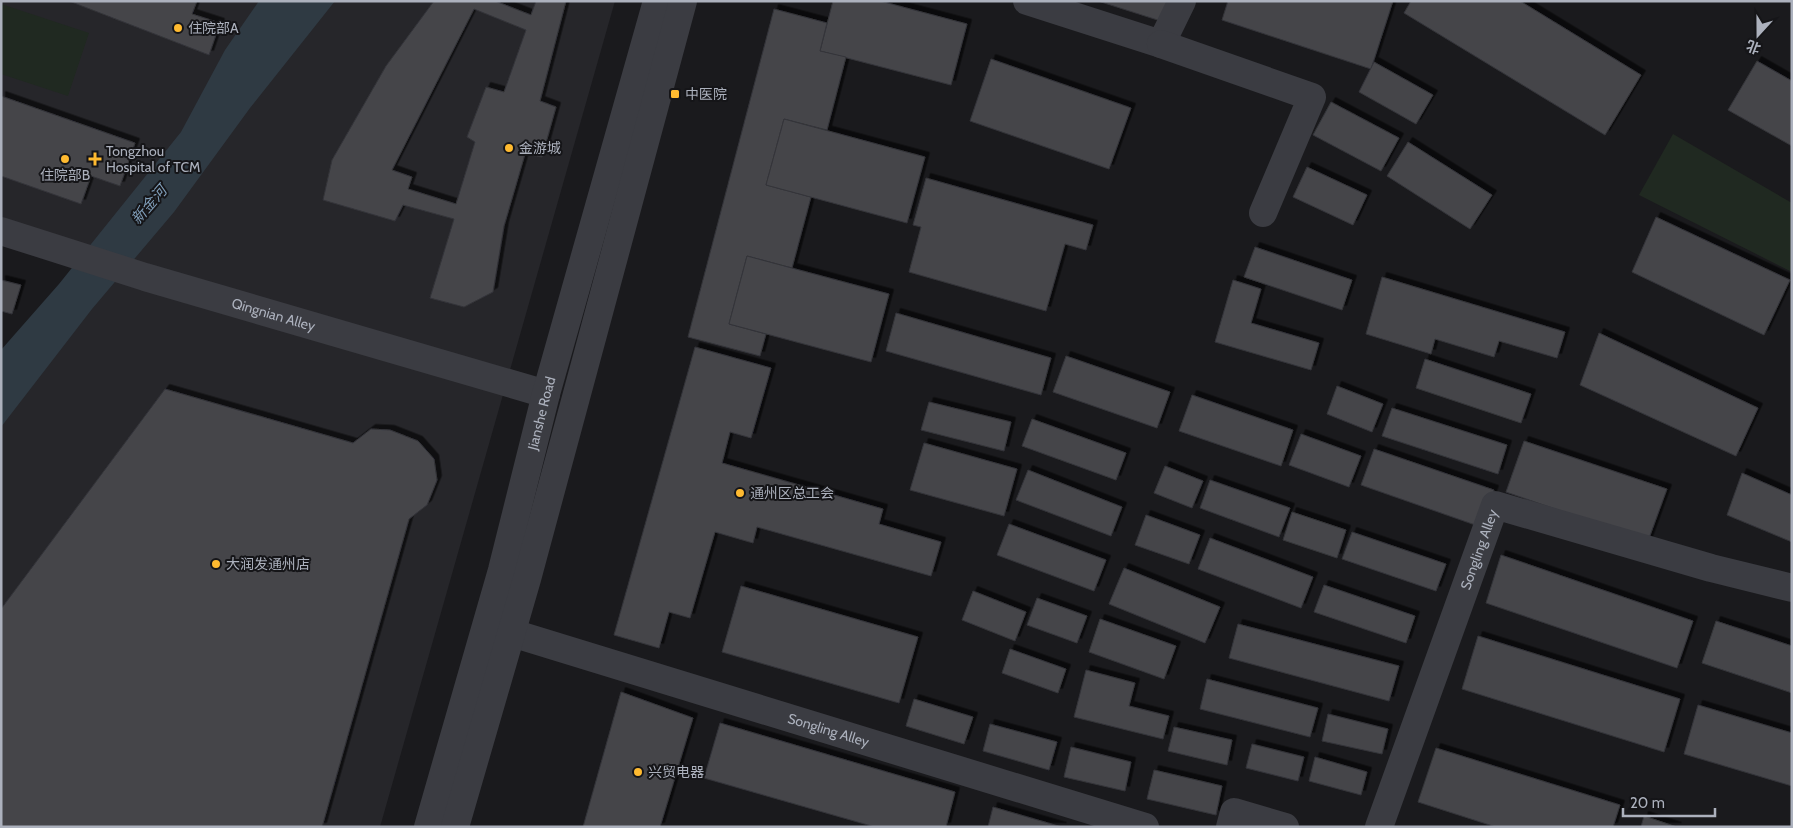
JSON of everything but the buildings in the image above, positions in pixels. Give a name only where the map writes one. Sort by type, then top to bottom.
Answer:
[{"type":"street","name":"Jianshe Road","points":[[428,827],[502,570],[546,394],[657,1]]},
{"type":"street","name":"Jianshe Road","points":[[454,827],[512,633],[683,1]]},
{"type":"street","points":[[1027,1],[1161,44],[1312,98],[1263,213]]},
{"type":"street","points":[[1161,44],[1182,1]]},
{"type":"street","name":"Qingnian Alley","points":[[1,231],[145,277],[546,394]]},
{"type":"street","name":"Songling Alley","points":[[1379,827],[1495,505],[1711,568],[1792,588]]},
{"type":"street","name":"Songling Alley","points":[[512,633],[1145,827]]},
{"type":"street","points":[[1230,827],[1234,812],[1285,827]]},
{"type":"shaded area","name":"金游城","points":[[1,1],[615,1],[380,827],[1,827],[1,382],[106,255],[1,217]]},
{"type":"shaded area","points":[[1,4],[89,33],[68,96],[1,74]]},
{"type":"shaded area","points":[[1673,134],[1792,203],[1792,272],[1639,195]]},
{"type":"water","name":"新金河","points":[[259,1],[335,1],[250,108],[174,212],[92,309],[1,427],[1,350],[59,284],[181,132],[225,50]]},
{"type":"place","name":"住院部A","points":[[178,28]]},
{"type":"place","name":"中医院","points":[[675,94]]},
{"type":"place","name":"金游城","points":[[509,148]]},
{"type":"place","name":"住院部B","points":[[65,159]]},
{"type":"place","name":"Tongzhou Hospital of TCM","points":[[95,159]]},
{"type":"place","name":"通州区总工会","points":[[740,493]]},
{"type":"place","name":"大润发通州店","points":[[216,564]]},
{"type":"place","name":"兴贸电器","points":[[638,772]]}]
